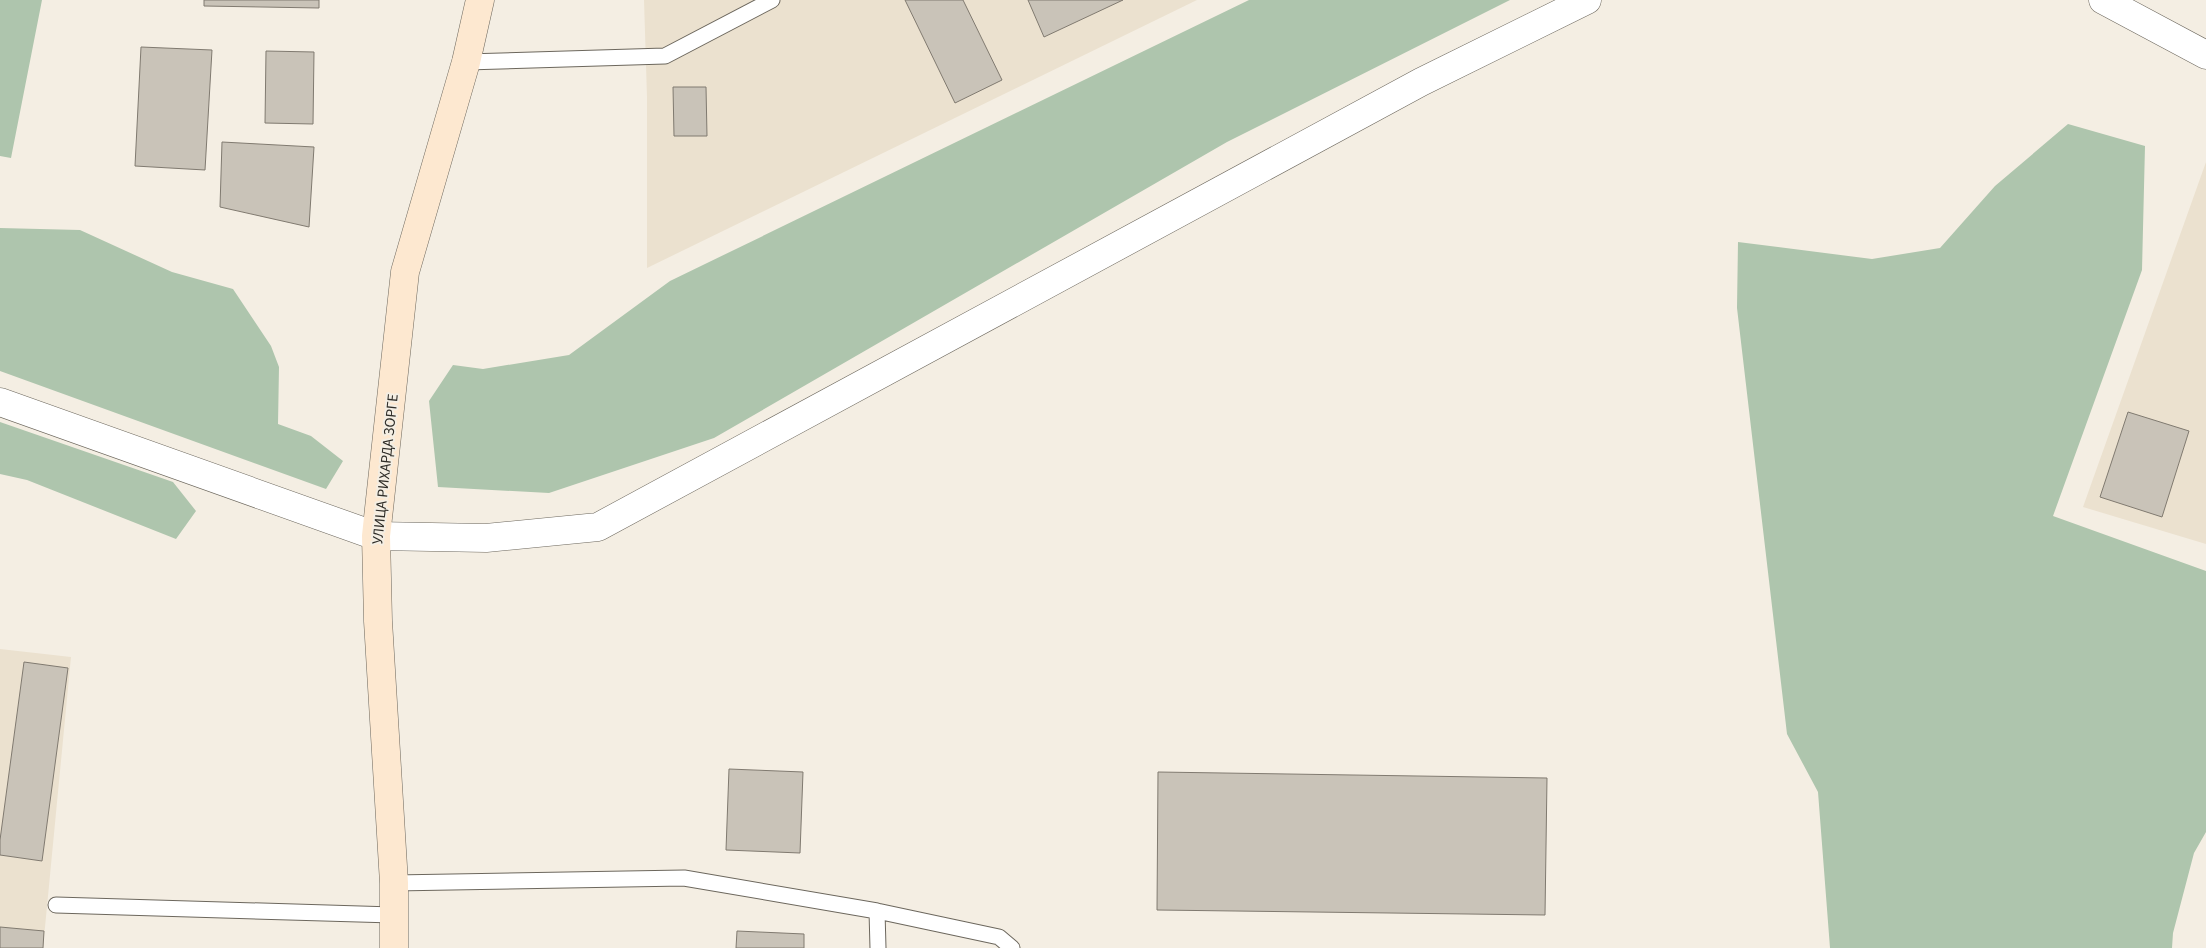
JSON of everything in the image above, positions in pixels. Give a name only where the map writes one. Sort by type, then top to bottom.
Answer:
[{"type":"main road","name":"УЛИЦА РИХАРДА ЗОРГЕ","points":[[394,948],[394,883],[378,622],[376,536],[405,272],[466,62],[480,0]]},
{"type":"street","points":[[0,402],[376,536],[486,538],[598,527],[1421,82],[1586,0]]},
{"type":"street","points":[[2103,0],[2206,55]]},
{"type":"lane","points":[[466,62],[665,56],[772,0]]},
{"type":"lane","points":[[394,883],[684,878],[877,911],[999,937],[1012,948]]},
{"type":"lane","points":[[56,905],[393,915]]},
{"type":"lane","points":[[877,911],[878,948]]},
{"type":"shaded area","points":[[644,0],[1197,0],[647,268],[647,97]]},
{"type":"shaded area","points":[[2206,162],[2206,544],[2083,507]]},
{"type":"shaded area","points":[[0,649],[71,657],[43,948],[0,948]]},
{"type":"green space","points":[[0,0],[42,0],[11,158],[0,156]]},
{"type":"green space","points":[[1249,0],[1510,0],[1227,142],[714,438],[549,493],[438,487],[429,401],[453,365],[483,369],[569,355],[670,281]]},
{"type":"green space","points":[[2068,124],[2145,146],[2142,270],[2053,516],[2206,571],[2206,832],[2194,853],[2173,933],[2172,948],[1830,948],[1818,792],[1787,734],[1737,308],[1738,242],[1872,259],[1940,248],[1995,186]]},
{"type":"green space","points":[[0,228],[80,230],[172,272],[233,289],[271,346],[279,367],[278,424],[311,436],[343,461],[326,489],[0,371]]},
{"type":"green space","points":[[0,422],[173,482],[196,511],[176,539],[27,480],[0,474]]},
{"type":"building","points":[[204,0],[319,0],[319,8],[204,6]]},
{"type":"building","points":[[905,0],[963,0],[1002,80],[955,103]]},
{"type":"building","points":[[1028,0],[1123,0],[1044,37]]},
{"type":"building","points":[[141,47],[212,50],[205,170],[135,166]]},
{"type":"building","points":[[266,51],[314,52],[313,124],[265,123]]},
{"type":"building","points":[[673,87],[706,87],[707,136],[674,136]]},
{"type":"building","points":[[222,142],[314,147],[309,227],[220,207]]},
{"type":"building","points":[[2128,412],[2189,431],[2162,517],[2100,497]]},
{"type":"building","points":[[24,662],[68,668],[42,861],[0,855],[0,840]]},
{"type":"building","points":[[729,769],[803,772],[800,853],[726,850]]},
{"type":"building","points":[[1158,772],[1547,778],[1545,915],[1157,910]]},
{"type":"building","points":[[0,927],[44,931],[43,948],[0,948]]},
{"type":"building","points":[[737,931],[804,934],[804,948],[736,948]]}]
